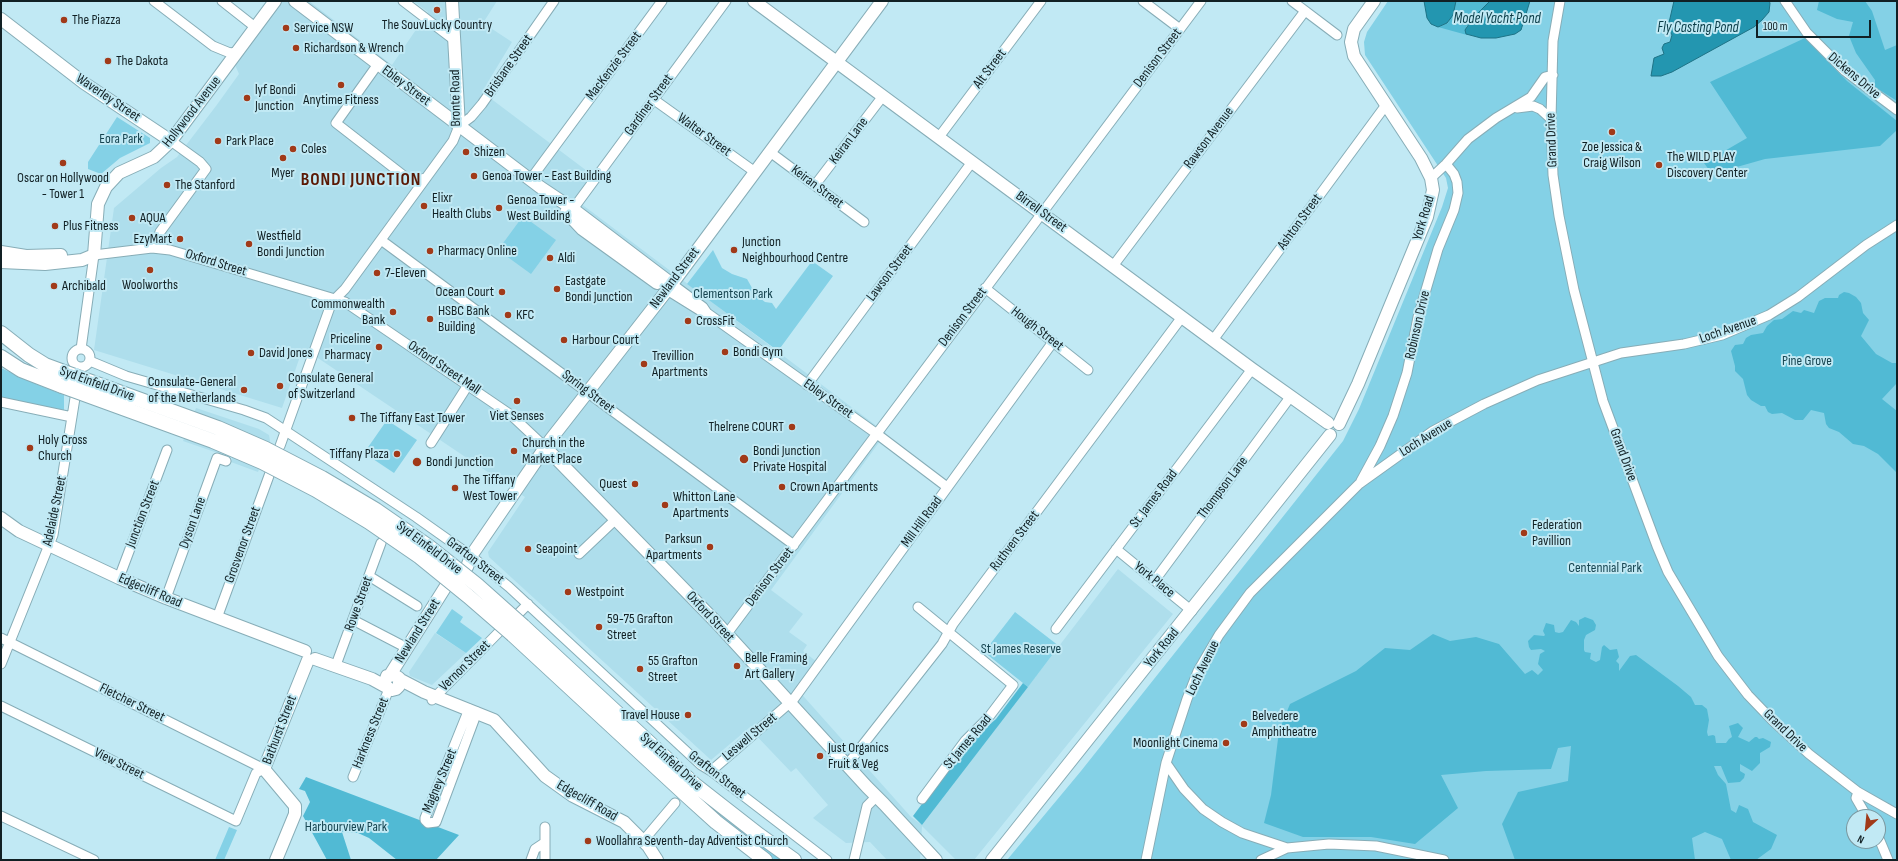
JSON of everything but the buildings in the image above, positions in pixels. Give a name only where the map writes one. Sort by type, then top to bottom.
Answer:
[{"type":"main road","name":"Syd Einfeld Drive","points":[[1,333],[63,379],[262,462],[316,490],[369,522],[420,557],[468,596],[513,627],[695,785],[748,827],[794,860]]},
{"type":"main road","name":"Syd Einfeld Drive","points":[[2,358],[38,378],[63,379]]},
{"type":"main road","name":"Syd Einfeld Drive","points":[[513,627],[696,804],[765,860]]},
{"type":"street","points":[[154,1],[213,46],[224,58],[225,70]]},
{"type":"street","points":[[222,1],[255,27]]},
{"type":"street","name":"Hollywood Avenue","points":[[94,255],[98,204],[106,187],[120,173],[149,160],[171,141],[275,1]]},
{"type":"street","name":"Ebley Street","points":[[295,1],[555,199],[573,209],[701,312],[707,313],[876,434],[947,487]]},
{"type":"street","points":[[403,1],[454,40]]},
{"type":"street","name":"Bronte Road","points":[[335,299],[345,289],[455,138],[458,126],[452,1]]},
{"type":"street","name":"Brisbane Street","points":[[458,126],[471,117],[482,104],[554,1]]},
{"type":"street","name":"MacKenzie Street","points":[[530,180],[662,1]]},
{"type":"street","name":"Gardiner Street","points":[[573,209],[726,1]]},
{"type":"street","name":"Birrell Street","points":[[754,1],[1333,428]]},
{"type":"street","name":"Newland Street","points":[[467,562],[545,447],[669,287],[882,1]]},
{"type":"street","name":"Alt Street","points":[[939,137],[1041,1]]},
{"type":"street","points":[[1143,1],[1180,29]]},
{"type":"street","name":"Denison Street","points":[[726,634],[1201,1]]},
{"type":"street","points":[[1292,1],[1337,35]]},
{"type":"street","name":"York Road","points":[[992,860],[1192,611],[1333,428],[1358,384],[1432,199],[1431,178],[1421,158],[1354,56],[1351,42],[1354,29],[1374,1]]},
{"type":"street","name":"Grand Drive","points":[[1560,1],[1553,41],[1551,119],[1553,175],[1559,216],[1574,290],[1603,401],[1668,572],[1718,656],[1748,695],[1772,720],[1809,754],[1858,792],[1897,814]]},
{"type":"street","name":"Dickens Drive","points":[[1785,1],[1807,33],[1845,71],[1897,110]]},
{"type":"street","name":"Rawson Avenue","points":[[1114,266],[1305,11]]},
{"type":"street","name":"Waverley Street","points":[[1,19],[84,83],[171,141],[200,162],[206,169],[160,232],[158,238]]},
{"type":"street","points":[[213,46],[230,53],[237,52]]},
{"type":"street","points":[[378,64],[336,123],[408,179],[413,181],[426,178]]},
{"type":"street","points":[[1431,178],[1446,164],[1468,139],[1504,113],[1531,97],[1545,77],[1553,75]]},
{"type":"street","name":"Keiran Lane","points":[[815,185],[883,96]]},
{"type":"street","name":"Walter Street","points":[[653,99],[755,172]]},
{"type":"street","name":"Ashton Street","points":[[1213,340],[1386,105]]},
{"type":"street","points":[[1504,113],[1533,106],[1540,109],[1551,119]]},
{"type":"street","name":"Keiran Street","points":[[770,152],[864,222]]},
{"type":"street","name":"Lawson Street","points":[[807,385],[972,162]]},
{"type":"street","name":"Robinson Drive","points":[[1359,484],[1380,446],[1393,416],[1407,373],[1418,317],[1438,249],[1454,210],[1458,193],[1454,174],[1446,164]]},
{"type":"street","name":"Ebley Street","points":[[555,199],[582,229],[669,287]]},
{"type":"street","name":"Loch Avenue","points":[[1146,860],[1166,763],[1198,671],[1219,635],[1250,594],[1359,484],[1434,431],[1484,404],[1538,380],[1621,353],[1705,340],[1740,329],[1769,315],[1798,297],[1866,245],[1897,225]]},
{"type":"street","name":"Spring Street","points":[[381,240],[794,545]]},
{"type":"street","name":"Oxford Street","points":[[1,252],[26,256],[94,255],[146,248],[170,250],[335,299]]},
{"type":"street","points":[[81,349],[94,255]]},
{"type":"street","name":"Oxford Street","points":[[1,262],[45,264],[82,260],[94,255]]},
{"type":"street","name":"Hough Street","points":[[985,288],[1088,370]]},
{"type":"street","points":[[280,446],[330,308],[335,299]]},
{"type":"street","name":"Oxford Street Mall","points":[[335,299],[345,302],[511,415],[545,447]]},
{"type":"street","name":"Ruthven Street","points":[[847,765],[942,644],[953,624],[1182,317]]},
{"type":"street","name":"Mill Hill Road","points":[[790,702],[1053,342]]},
{"type":"street","points":[[81,349],[89,354],[90,361],[83,368],[76,367],[72,363],[71,356],[73,353],[81,349]]},
{"type":"street","name":"Grafton Street","points":[[90,361],[126,376],[255,413],[286,430],[416,517],[467,562],[528,604],[701,765],[711,771],[827,860]]},
{"type":"street","name":"St. James Road","points":[[1056,629],[1252,369]]},
{"type":"street","points":[[431,443],[468,385]]},
{"type":"street","name":"Thompson Lane","points":[[1155,580],[1291,396]]},
{"type":"street","name":"Adelaide Street","points":[[1,664],[5,640],[50,545],[56,521],[75,398]]},
{"type":"street","points":[[1,402],[72,418]]},
{"type":"street","name":"Oxford Street","points":[[545,447],[726,634],[936,860]]},
{"type":"street","name":"Junction Street","points":[[119,578],[167,450]]},
{"type":"street","name":"Dyson Lane","points":[[166,598],[217,458],[226,461]]},
{"type":"street","name":"Grosvenor Street","points":[[217,618],[270,473]]},
{"type":"street","name":"Edgecliff Road","points":[[1,518],[19,531],[119,578],[166,598],[311,655],[337,663],[372,679],[392,682],[433,699],[494,720],[545,776],[573,796],[624,822],[643,841],[657,860]]},
{"type":"street","points":[[579,554],[616,519]]},
{"type":"street","name":"Rowe Street","points":[[337,663],[381,543]]},
{"type":"street","name":"York Place","points":[[1116,549],[1192,611]]},
{"type":"street","points":[[369,576],[417,606]]},
{"type":"street","name":"Newland Street","points":[[449,589],[392,682],[407,648],[449,589]]},
{"type":"street","name":"Vernon Street","points":[[433,699],[513,627],[528,604]]},
{"type":"street","points":[[918,607],[949,632]]},
{"type":"street","points":[[353,620],[407,648]]},
{"type":"street","name":"St James Road","points":[[922,799],[965,741],[988,718],[1013,685],[949,632]]},
{"type":"street","name":"Fletcher Street","points":[[5,640],[264,769]]},
{"type":"street","name":"Bathurst Street","points":[[276,860],[295,814],[295,806],[264,769],[311,655]]},
{"type":"street","name":"Harkness Street","points":[[353,777],[392,682]]},
{"type":"street","name":"Leswell Street","points":[[711,771],[790,702]]},
{"type":"street","name":"View Street","points":[[1,706],[236,821],[256,773],[264,769]]},
{"type":"street","name":"Magney Street","points":[[472,713],[436,822],[428,823],[425,818],[472,713]]},
{"type":"street","points":[[1166,763],[1184,789],[1203,809],[1242,833],[1287,848]]},
{"type":"street","points":[[1858,792],[1856,798],[1862,809]]},
{"type":"street","points":[[854,860],[867,806],[877,796]]},
{"type":"street","points":[[643,841],[675,803]]},
{"type":"street","points":[[1,816],[94,860]]},
{"type":"street","points":[[545,826],[545,860]]},
{"type":"street","points":[[531,860],[535,849],[544,843]]},
{"type":"street","points":[[1261,860],[1287,848],[1329,844],[1369,846],[1444,860]]},
{"type":"street","points":[[1883,849],[1888,860]]},
{"type":"shaded area","points":[[268,1],[309,1],[392,65],[428,12],[413,1],[497,1],[483,23],[512,42],[482,92],[599,180],[580,203],[886,433],[771,590],[803,614],[789,632],[807,645],[803,651],[817,662],[797,689],[911,817],[922,825],[1118,569],[1173,614],[974,860],[956,860],[922,826],[920,860],[887,860],[870,842],[846,843],[813,818],[828,805],[796,768],[791,772],[749,728],[711,760],[489,557],[488,552],[525,497],[303,348],[282,408],[94,350],[114,208],[161,168],[177,157],[216,106],[239,74],[230,53]]},
{"type":"shaded area","points":[[196,408],[259,429],[269,435],[270,441],[258,472],[231,462],[232,458],[183,441]]},
{"type":"shaded area","points":[[435,633],[466,653],[432,685],[410,676],[409,672]]},
{"type":"green space","name":"Centennial Park","points":[[1388,1],[1897,1],[1897,860],[1007,860],[1081,771],[1343,441],[1359,409],[1442,207],[1448,188],[1446,178],[1365,55],[1364,42],[1367,32]]},
{"type":"green space","points":[[1456,1],[1490,1],[1466,27],[1467,35],[1438,27],[1448,23]]},
{"type":"green space","points":[[1819,1],[1865,1],[1872,11],[1885,50],[1897,45],[1897,101],[1875,87],[1875,80],[1856,53],[1849,36],[1853,22],[1837,19],[1817,10]]},
{"type":"green space","points":[[1805,38],[1847,81],[1897,121],[1897,130],[1880,146],[1765,159],[1712,174],[1704,163],[1747,138],[1710,82]]},
{"type":"green space","name":"Eora Park","points":[[117,117],[150,138],[150,143],[120,158],[101,174],[88,169],[88,162]]},
{"type":"green space","points":[[523,216],[556,240],[531,274],[498,250]]},
{"type":"green space","name":"Clementson Park","points":[[713,250],[722,268],[732,274],[747,279],[756,295],[765,302],[772,303],[776,309],[812,261],[833,276],[778,351],[687,284]]},
{"type":"green space","name":"Pine Grove","points":[[1844,292],[1856,297],[1861,303],[1863,313],[1869,320],[1861,336],[1876,354],[1892,363],[1897,363],[1897,383],[1882,399],[1897,411],[1897,473],[1878,454],[1864,446],[1853,444],[1839,432],[1829,428],[1826,424],[1824,413],[1811,410],[1803,420],[1795,420],[1782,413],[1772,414],[1768,412],[1765,406],[1761,406],[1751,400],[1747,395],[1743,379],[1735,371],[1731,351],[1735,345],[1743,344],[1746,338],[1751,335],[1763,333],[1767,326],[1774,320],[1782,319],[1793,311],[1801,313],[1804,310],[1814,313],[1819,301],[1825,298],[1838,298],[1839,295]]},
{"type":"green space","points":[[1,368],[64,395],[64,410],[1,398]]},
{"type":"green space","points":[[387,420],[417,440],[394,473],[364,453]]},
{"type":"green space","points":[[452,609],[463,617],[460,622],[482,638],[466,653],[436,633]]},
{"type":"green space","name":"St James Reserve","points":[[1015,612],[1059,646],[1028,687],[984,652]]},
{"type":"green space","points":[[1585,617],[1593,620],[1596,625],[1595,630],[1586,635],[1584,640],[1584,650],[1585,652],[1591,653],[1590,659],[1596,662],[1600,660],[1602,647],[1604,645],[1610,650],[1617,649],[1619,657],[1616,661],[1619,664],[1619,671],[1630,656],[1636,655],[1691,697],[1695,705],[1702,705],[1707,709],[1709,720],[1707,732],[1708,736],[1715,736],[1716,743],[1726,743],[1732,737],[1729,726],[1738,723],[1743,728],[1738,737],[1749,742],[1757,737],[1759,739],[1763,738],[1771,742],[1770,747],[1760,753],[1760,763],[1752,771],[1740,764],[1740,771],[1745,774],[1744,778],[1740,782],[1728,783],[1721,766],[1714,766],[1718,775],[1726,784],[1731,810],[1736,813],[1739,805],[1748,809],[1753,822],[1777,835],[1771,849],[1756,860],[1731,860],[1722,839],[1705,832],[1692,838],[1695,860],[1515,860],[1502,824],[1518,792],[1568,781],[1571,746],[1558,748],[1551,769],[1486,771],[1441,775],[1458,808],[1415,844],[1371,837],[1303,837],[1264,823],[1271,795],[1279,731],[1290,704],[1356,671],[1385,648],[1410,650],[1433,634],[1450,641],[1476,637],[1499,644],[1525,674],[1532,670],[1538,675],[1543,670],[1538,664],[1540,654],[1545,651],[1541,649],[1531,650],[1528,641],[1534,635],[1545,635],[1543,631],[1546,623],[1554,625],[1555,632],[1559,633],[1563,632],[1571,620],[1576,622],[1579,626],[1579,620]]},
{"type":"green space","points":[[1023,683],[1028,687],[922,825],[913,816],[960,753],[996,719]]},
{"type":"green space","name":"Harbourview Park","points":[[306,777],[459,835],[436,860],[397,860],[369,838],[358,833],[342,832],[351,860],[327,860],[303,816],[310,802],[305,791],[299,789]]},
{"type":"green space","points":[[695,794],[784,860],[775,860]]},
{"type":"green space","points":[[229,827],[237,830],[224,860],[215,860]]},
{"type":"water","name":"Model Yacht Pond","points":[[1424,1],[1456,1],[1453,15],[1447,23],[1438,27],[1431,24],[1427,18]]},
{"type":"water","name":"Model Yacht Pond","points":[[1490,1],[1530,1],[1521,30],[1515,34],[1496,38],[1481,38],[1466,34],[1465,30],[1473,18]]},
{"type":"water","name":"Fly Casting Pond","points":[[1674,1],[1769,1],[1770,3],[1769,12],[1754,27],[1672,72],[1661,76],[1651,76],[1654,58],[1664,54],[1662,48],[1664,44],[1670,42],[1672,35],[1668,27]]},
{"type":"place","name":"The SouvLucky Country","points":[[437,10]]},
{"type":"place","name":"The Piazza","points":[[64,20]]},
{"type":"place","name":"Service NSW","points":[[286,28]]},
{"type":"place","name":"Richardson & Wrench","points":[[296,48]]},
{"type":"place","name":"The Dakota","points":[[108,61]]},
{"type":"place","name":"Anytime Fitness","points":[[341,85]]},
{"type":"place","name":"lyf Bondi Junction","points":[[247,98]]},
{"type":"place","name":"Zoe Jessica & Craig Wilson","points":[[1612,132]]},
{"type":"place","name":"Park Place","points":[[218,141]]},
{"type":"place","name":"Coles","points":[[293,149]]},
{"type":"place","name":"Shizen","points":[[466,152]]},
{"type":"place","name":"Myer","points":[[283,158]]},
{"type":"place","name":"Oscar on Hollywood - Tower 1","points":[[63,163]]},
{"type":"place","name":"The WILD PLAY Discovery Center","points":[[1659,165]]},
{"type":"place","name":"Genoa Tower - East Building","points":[[474,176]]},
{"type":"place","name":"The Stanford","points":[[167,185]]},
{"type":"place","name":"Elixr Health Clubs","points":[[424,206]]},
{"type":"place","name":"Genoa Tower - West Building","points":[[499,208]]},
{"type":"place","name":"AQUA","points":[[132,218]]},
{"type":"place","name":"Plus Fitness","points":[[55,226]]},
{"type":"place","name":"EzyMart","points":[[180,239]]},
{"type":"place","name":"Westfield Bondi Junction","points":[[249,244]]},
{"type":"place","name":"Junction Neighbourhood Centre","points":[[734,250]]},
{"type":"place","name":"Pharmacy Online","points":[[430,251]]},
{"type":"place","name":"Aldi","points":[[550,258]]},
{"type":"place","name":"Woolworths","points":[[150,270]]},
{"type":"place","name":"7-Eleven","points":[[377,273]]},
{"type":"place","name":"Archibald","points":[[54,286]]},
{"type":"place","name":"Eastgate Bondi Junction","points":[[557,289]]},
{"type":"place","name":"Ocean Court","points":[[502,292]]},
{"type":"place","name":"Commonwealth Bank","points":[[393,312]]},
{"type":"place","name":"KFC","points":[[508,315]]},
{"type":"place","name":"HSBC Bank Building","points":[[430,319]]},
{"type":"place","name":"CrossFit","points":[[688,321]]},
{"type":"place","name":"Harbour Court","points":[[564,340]]},
{"type":"place","name":"Priceline Pharmacy","points":[[379,347]]},
{"type":"place","name":"Bondi Gym","points":[[725,352]]},
{"type":"place","name":"David Jones","points":[[251,353]]},
{"type":"place","name":"Trevillion Apartments","points":[[644,364]]},
{"type":"place","name":"Consulate General of Switzerland","points":[[280,386]]},
{"type":"place","name":"Consulate-General of the Netherlands","points":[[244,390]]},
{"type":"place","name":"Viet Senses","points":[[517,401]]},
{"type":"place","name":"The Tiffany East Tower","points":[[352,418]]},
{"type":"place","name":"Thelrene COURT","points":[[792,427]]},
{"type":"place","name":"Holy Cross Church","points":[[30,448]]},
{"type":"place","name":"Church in the Market Place","points":[[514,451]]},
{"type":"place","name":"Tiffany Plaza","points":[[397,454]]},
{"type":"place","name":"Bondi Junction Private Hospital","points":[[744,459]]},
{"type":"place","name":"Bondi Junction","points":[[417,462]]},
{"type":"place","name":"Quest","points":[[635,484]]},
{"type":"place","name":"Crown Apartments","points":[[782,487]]},
{"type":"place","name":"The Tiffany West Tower","points":[[455,488]]},
{"type":"place","name":"Whitton Lane Apartments","points":[[665,505]]},
{"type":"place","name":"Federation Pavillion","points":[[1524,533]]},
{"type":"place","name":"Parksun Apartments","points":[[710,547]]},
{"type":"place","name":"Seapoint","points":[[528,549]]},
{"type":"place","name":"Westpoint","points":[[568,592]]},
{"type":"place","name":"59-75 Grafton Street","points":[[599,627]]},
{"type":"place","name":"Belle Framing Art Gallery","points":[[737,666]]},
{"type":"place","name":"55 Grafton Street","points":[[640,669]]},
{"type":"place","name":"Travel House","points":[[688,715]]},
{"type":"place","name":"Belvedere Amphitheatre","points":[[1244,724]]},
{"type":"place","name":"Moonlight Cinema","points":[[1226,743]]},
{"type":"place","name":"Just Organics Fruit & Veg","points":[[820,756]]},
{"type":"place","name":"Woollahra Seventh-day Adventist Church","points":[[588,841]]},
{"type":"district","name":"BONDI JUNCTION","points":[[361,180]]}]
